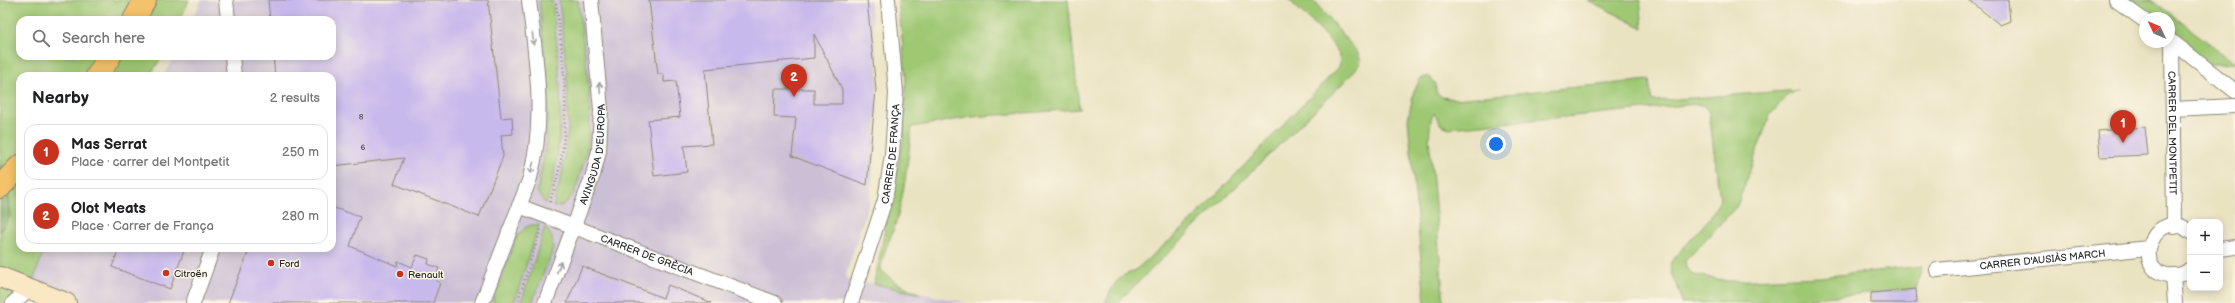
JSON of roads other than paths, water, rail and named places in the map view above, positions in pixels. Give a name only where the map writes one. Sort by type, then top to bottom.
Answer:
[{"type":"main road","points":[[136,16],[145,0]]},
{"type":"main road","points":[[100,72],[107,60]]},
{"type":"main road","points":[[0,187],[16,170]]},
{"type":"main road","points":[[0,277],[29,296],[66,303]]},
{"type":"street","points":[[226,0],[228,16]]},
{"type":"street","points":[[482,303],[519,206],[535,158],[539,93],[529,0]]},
{"type":"street","name":"AVINGUDA D'EUROPA","points":[[545,303],[593,175],[601,132],[600,84],[590,0]]},
{"type":"street","name":"CARRER DE FRANÇA","points":[[850,303],[885,200],[892,155],[896,93],[888,0]]},
{"type":"street","points":[[2116,0],[2139,17]]},
{"type":"street","points":[[2175,44],[2235,91]]},
{"type":"street","name":"CARRER DEL MONTPETIT","points":[[2170,48],[2173,109],[2174,226]]},
{"type":"street","points":[[232,60],[234,72]]},
{"type":"street","points":[[2173,109],[2235,106]]},
{"type":"street","name":"CARRER DE GRÈCIA","points":[[519,206],[775,303]]},
{"type":"street","points":[[2187,230],[2182,227],[2174,226],[2160,230],[2154,235],[2149,248],[2149,257],[2158,270],[2173,275],[2181,274],[2187,271]]},
{"type":"street","points":[[2223,248],[2235,247]]},
{"type":"street","name":"CARRER D'AUSIÀS MARCH","points":[[1937,270],[2149,248]]},
{"type":"street","points":[[193,303],[212,252]]},
{"type":"street","points":[[2173,275],[2175,303]]},
{"type":"street","points":[[13,303],[29,296]]},
{"type":"place","name":"Olot Meats","points":[[794,97]]},
{"type":"place","name":"Mas Serrat","points":[[2123,143]]},
{"type":"place","name":"Ford","points":[[271,263]]},
{"type":"place","name":"Citroën","points":[[166,273]]},
{"type":"place","name":"Renault","points":[[400,274]]}]
